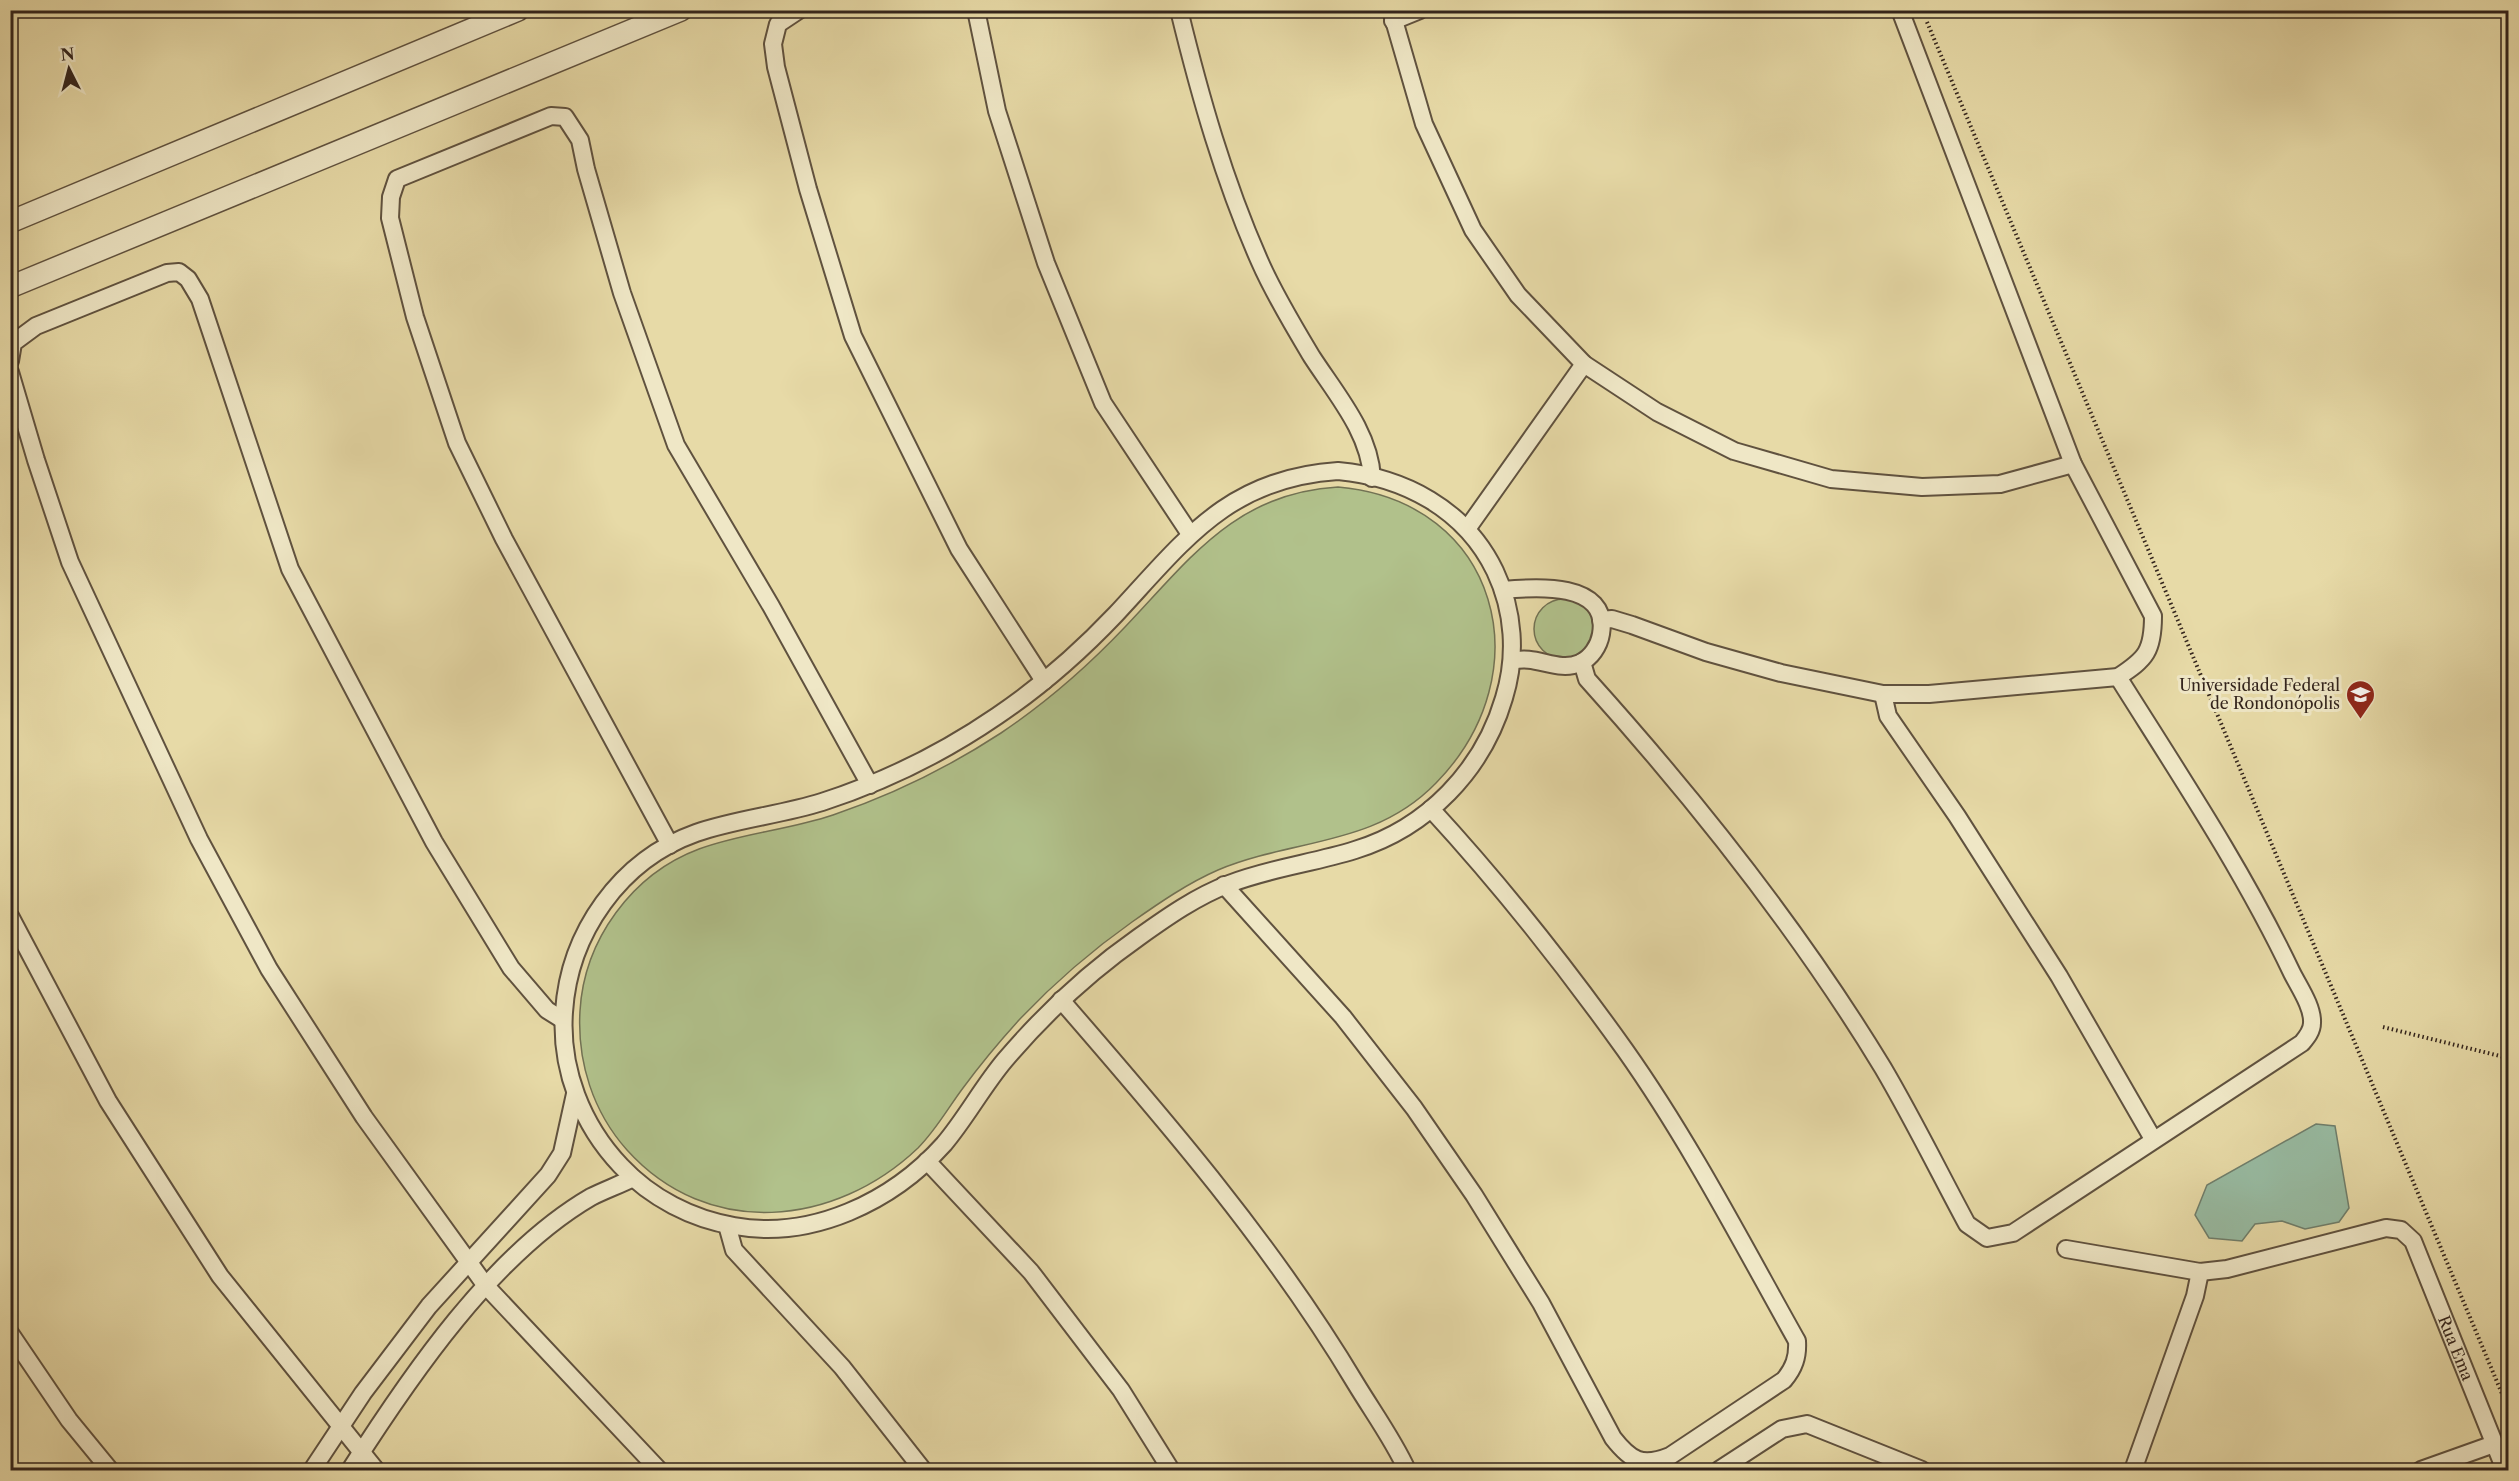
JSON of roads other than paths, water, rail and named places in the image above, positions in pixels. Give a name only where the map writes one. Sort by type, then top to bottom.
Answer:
[{"type":"street","points":[[10,222],[518,10]]},
{"type":"street","points":[[10,287],[681,10]]},
{"type":"street","points":[[799,10],[778,24],[773,44],[776,67],[808,189],[853,336],[959,549],[1044,681]]},
{"type":"street","points":[[976,10],[997,111],[1046,263],[1103,403],[1190,534]]},
{"type":"street","points":[[1179,10],[1198,88],[1225,174],[1260,263],[1311,355],[1359,430],[1372,463],[1372,478]]},
{"type":"street","points":[[1420,10],[1392,16],[1424,124],[1473,231],[1518,295],[1584,364],[1657,412],[1734,451],[1831,479],[1922,487],[2000,484],[2073,464]]},
{"type":"street","points":[[1601,620],[1612,619],[1706,652],[1781,673],[1883,694],[1929,694],[2118,677],[2142,662],[2148,653],[2153,631],[2153,616],[2073,464],[1900,10]]},
{"type":"street","points":[[670,845],[504,539],[457,443],[415,317],[390,218],[391,197],[397,179],[551,116],[565,117],[580,140],[586,169],[622,293],[676,445],[771,606],[870,785]]},
{"type":"street","points":[[10,361],[13,343],[36,326],[167,273],[179,272],[188,279],[200,299],[290,569],[434,842],[511,968],[547,1010],[563,1020]]},
{"type":"street","points":[[1467,529],[1584,364]]},
{"type":"street","points":[[10,372],[70,562],[199,839],[269,969],[364,1117],[469,1259],[486,1286],[659,1470]]},
{"type":"street","points":[[1338,471],[1362,473],[1372,478],[1409,487],[1449,512],[1467,529],[1494,568],[1503,590],[1511,625],[1512,661],[1505,696],[1491,732],[1462,778],[1431,809],[1404,828],[1360,849],[1279,868],[1224,885],[1155,925],[1098,967],[1061,1000],[1000,1066],[947,1141],[927,1161],[891,1190],[849,1212],[806,1227],[779,1229],[727,1225],[677,1208],[633,1179],[599,1139],[576,1094],[566,1053],[563,1020],[570,970],[590,924],[619,883],[637,866],[670,845],[695,833],[782,814],[870,785],[954,743],[993,719],[1044,681],[1089,642],[1190,534],[1240,499],[1290,477],[1338,471]]},
{"type":"street","points":[[1503,590],[1556,588],[1577,594],[1588,600],[1601,620],[1598,645],[1582,662],[1558,666],[1533,659],[1512,661]]},
{"type":"street","points":[[1582,662],[1587,679],[1661,762],[1772,902],[1883,1069],[1967,1224],[1987,1238],[2013,1233],[2302,1043],[2309,1034],[2312,1022],[2308,1007],[2271,928],[2196,801],[2118,677]]},
{"type":"street","points":[[1883,694],[1888,716],[1957,816],[2060,975],[2153,1140]]},
{"type":"street","points":[[1224,885],[1344,1017],[1414,1108],[1474,1195],[1540,1303],[1613,1438],[1624,1452],[1640,1462],[1654,1462],[1670,1456],[1784,1380],[1793,1369],[1798,1352],[1797,1341],[1709,1184],[1626,1052],[1524,914],[1431,809]]},
{"type":"street","points":[[10,916],[108,1101],[220,1276],[376,1470]]},
{"type":"street","points":[[1061,1000],[1168,1124],[1257,1237],[1330,1340],[1407,1470]]},
{"type":"street","points":[[312,1470],[340,1425],[394,1349],[469,1259],[548,1175],[562,1153],[576,1094]]},
{"type":"street","points":[[927,1161],[1031,1272],[1121,1390],[1171,1470]]},
{"type":"street","points":[[350,1470],[420,1369],[486,1286],[548,1227],[593,1197],[633,1179]]},
{"type":"street","points":[[727,1225],[734,1250],[842,1366],[923,1470]]},
{"type":"street","name":"Rua Ema","points":[[2200,1272],[2238,1266],[2386,1227],[2401,1230],[2413,1241],[2505,1470]]},
{"type":"street","points":[[2066,1249],[2200,1272],[2194,1296],[2133,1470]]},
{"type":"street","points":[[10,1333],[69,1420],[110,1470]]},
{"type":"street","points":[[1719,1470],[1782,1429],[1807,1424],[1922,1470]]},
{"type":"street","points":[[2421,1470],[2494,1444]]},
{"type":"place","name":"Universidade Federal de Rondonópolis","points":[[2361,720]]}]
